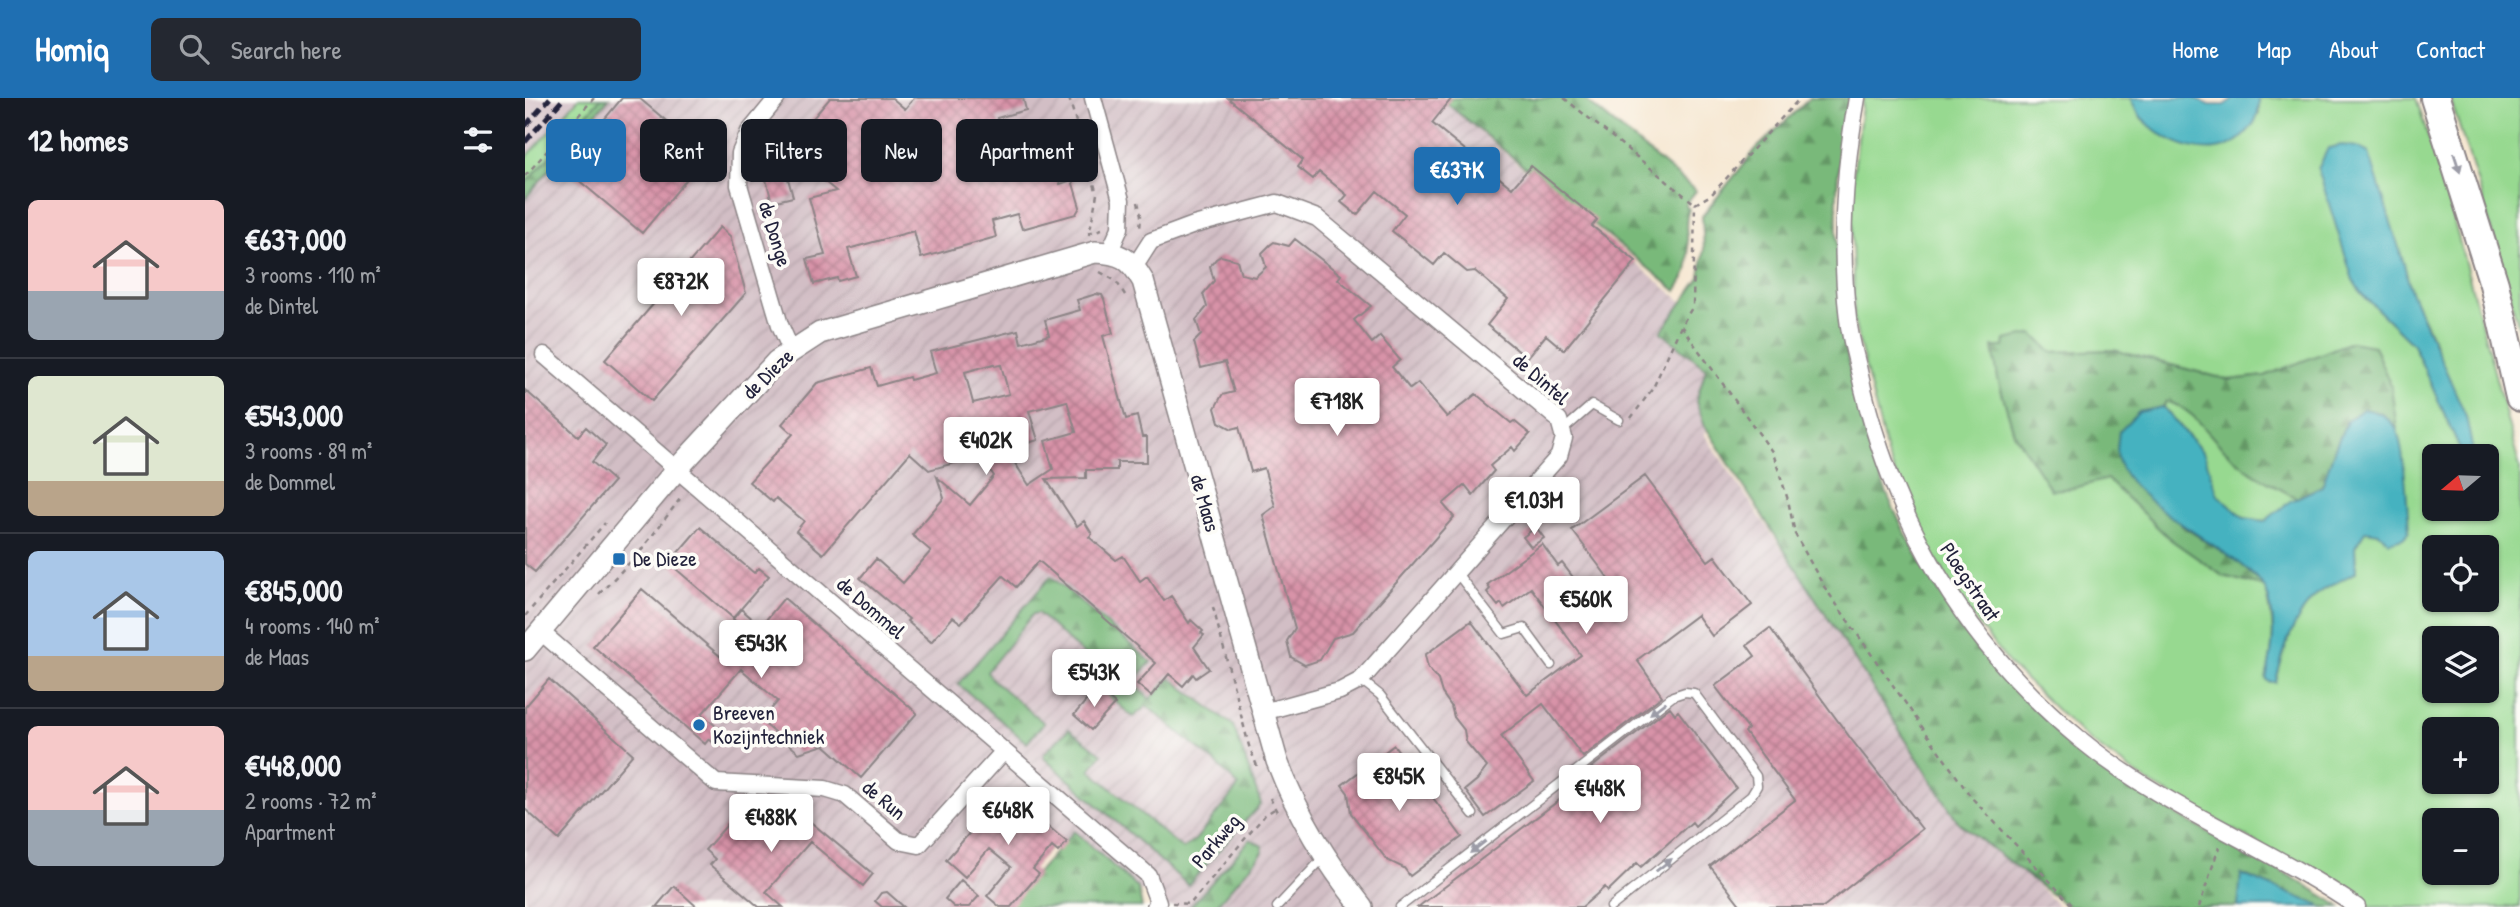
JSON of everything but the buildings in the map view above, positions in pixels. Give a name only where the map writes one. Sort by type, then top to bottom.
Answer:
[{"type":"highway","points":[[2435,98],[2494,284],[2520,397]]},
{"type":"street","name":"de Donge","points":[[778,98],[748,132],[740,153],[739,185],[780,325],[792,350]]},
{"type":"street","points":[[1093,98],[1121,200],[1120,228],[1109,253],[1122,256],[1135,266],[1151,241]]},
{"type":"street","name":"Ploegstraat","points":[[1857,98],[1844,195],[1843,256],[1848,321],[1882,460],[1903,512],[1925,555],[1961,610],[2007,669],[2082,741],[2144,786],[2300,871],[2357,907]]},
{"type":"street","name":"de Dintel","points":[[1151,241],[1194,225],[1277,203],[1317,218],[1559,420],[1564,438],[1559,456],[1361,680],[1340,691],[1263,712]]},
{"type":"street","name":"de Dieze","points":[[525,650],[685,475],[777,361],[792,350],[820,333],[1095,252],[1109,253]]},
{"type":"street","name":"de Maas","points":[[1135,266],[1143,281],[1277,761],[1292,801],[1325,856],[1362,907]]},
{"type":"street","name":"de Dommel","points":[[544,355],[1148,875],[1157,904]]},
{"type":"street","name":"de Run","points":[[541,632],[716,783],[825,789],[845,795],[899,841],[919,845],[1004,751]]},
{"type":"lane","points":[[1562,431],[1592,405],[1619,420]]},
{"type":"lane","points":[[1456,572],[1504,634],[1524,628],[1551,665]]},
{"type":"lane","points":[[1361,680],[1380,695],[1473,814]]},
{"type":"lane","points":[[1405,906],[1673,696],[1685,692],[1694,693],[1756,776],[1757,786],[1751,796],[1611,907]]},
{"type":"lane","points":[[1277,907],[1325,856]]},
{"type":"path","points":[[525,176],[594,98]]},
{"type":"path","points":[[1069,98],[1097,194],[1089,233]]},
{"type":"path","points":[[1564,98],[1695,204]]},
{"type":"path","points":[[1695,204],[1711,195],[1800,98]]},
{"type":"path","points":[[1137,196],[1141,215],[1140,231],[1151,241]]},
{"type":"path","points":[[1619,420],[1629,422],[1653,388],[1693,306],[1695,204]]},
{"type":"path","points":[[1681,326],[1773,453],[1788,500],[1794,534],[1823,585],[1971,797],[2074,907]]},
{"type":"path","points":[[591,602],[639,553],[685,475]]},
{"type":"path","name":"Parkweg","points":[[1157,904],[1190,904],[1265,815],[1292,801]]},
{"type":"path","points":[[2199,907],[2224,831]]},
{"type":"shaded area","points":[[525,98],[587,98],[568,119],[546,119],[546,144],[525,168]]},
{"type":"shaded area","points":[[587,98],[1439,98],[1692,310],[1715,376],[1705,435],[1947,794],[2059,907],[1152,907],[1156,900],[1044,829],[985,907],[525,907],[525,168],[546,144],[546,182],[626,182],[626,119],[568,119]]},
{"type":"green space","points":[[579,98],[601,98],[582,119],[560,119]]},
{"type":"green space","points":[[601,98],[609,98],[592,119],[582,119]]},
{"type":"green space","points":[[1440,98],[1583,98],[1696,191],[1685,205],[1689,209],[1686,224],[1689,255],[1686,274],[1676,291]]},
{"type":"green space","points":[[1810,98],[1849,98],[1838,173],[1837,231],[1840,299],[1849,366],[1864,431],[1895,512],[1948,605],[1980,648],[2016,689],[2054,727],[2095,761],[2164,808],[2292,877],[2341,907],[2321,907],[2242,874],[2238,907],[2068,907],[1959,823],[1705,426],[1696,402],[1706,368],[1661,332],[1700,278],[1704,250],[1702,216],[1756,149]]},
{"type":"green space","points":[[1863,98],[2130,98],[2142,119],[2173,141],[2251,127],[2259,114],[2259,98],[2416,98],[2448,199],[2520,468],[2520,907],[2369,907],[2146,781],[2085,737],[2011,666],[1965,608],[1931,551],[1888,458],[1854,321],[1851,194]],"holes":[[[2404,264],[2411,292],[2433,339],[2470,444],[2499,444],[2499,522],[2422,522],[2422,444],[2458,444],[2413,344],[2361,293]],[[2351,342],[2379,533],[2365,530],[2355,547],[2356,572],[2318,594],[2302,613],[2286,646],[2276,682],[2266,679],[2273,633],[2265,587],[2223,576],[2170,539],[2107,479],[2074,488],[2051,489],[2014,433],[1998,379],[1994,347],[2051,352],[2114,350],[2229,380],[2265,376]]]},
{"type":"green space","points":[[2450,98],[2520,98],[2520,331],[2479,187]]},
{"type":"green space","points":[[546,135],[546,160],[525,184],[525,159]]},
{"type":"green space","points":[[546,160],[546,174],[525,199],[525,184]]},
{"type":"green space","points":[[2033,334],[2051,352],[2113,350],[2229,380],[2265,376],[2351,342],[2374,346],[2391,386],[2397,429],[2380,412],[2347,421],[2323,486],[2297,498],[2244,466],[2194,417],[2177,405],[2166,401],[2163,407],[2139,412],[2182,526],[2237,561],[2265,587],[2223,576],[2170,539],[2107,479],[2074,488],[2051,490],[2014,433],[1998,379],[1993,347],[2004,347],[2005,340]]},
{"type":"green space","points":[[2166,401],[2194,416],[2220,445],[2244,466],[2297,498],[2266,521],[2244,518],[2218,495],[2204,454],[2164,407]]},
{"type":"green space","points":[[1051,576],[1151,662],[1133,682],[1150,699],[1170,678],[1233,725],[1261,804],[1188,885],[1044,758],[1044,754],[1069,729],[1102,754],[1090,770],[1183,849],[1196,839],[1239,786],[1216,763],[1147,706],[1133,717],[1086,676],[1092,662],[1038,613],[1033,614],[987,672],[1044,723],[1027,743],[958,684]]},
{"type":"green space","points":[[1074,831],[1138,888],[1142,907],[1007,907]]},
{"type":"green space","points":[[1250,839],[1262,846],[1263,852],[1215,907],[1190,907]]},
{"type":"water","points":[[2130,98],[2194,98],[2209,105],[2224,105],[2234,98],[2259,98],[2259,105],[2256,119],[2243,136],[2231,144],[2206,149],[2192,148],[2155,130],[2140,116]]},
{"type":"water","points":[[2342,145],[2357,147],[2369,153],[2411,292],[2466,416],[2471,444],[2458,444],[2413,344],[2361,293],[2353,280],[2318,169],[2328,148]]},
{"type":"water","points":[[2163,407],[2204,454],[2218,495],[2244,518],[2265,521],[2290,501],[2322,486],[2347,421],[2363,409],[2385,417],[2398,434],[2405,477],[2409,532],[2403,538],[2389,542],[2379,533],[2365,531],[2355,547],[2356,572],[2322,591],[2309,603],[2286,646],[2276,682],[2266,679],[2273,623],[2269,600],[2262,584],[2233,559],[2152,502],[2134,486],[2122,470],[2117,453],[2119,432],[2139,412]]},
{"type":"water","points":[[2241,874],[2318,905],[2321,907],[2238,907]]},
{"type":"railway","points":[[525,126],[550,98]]},
{"type":"railway","points":[[525,142],[564,98]]},
{"type":"place","name":"De Dieze","points":[[619,559]]},
{"type":"place","name":"Breeven Kozijntechniek","points":[[699,725]]}]
